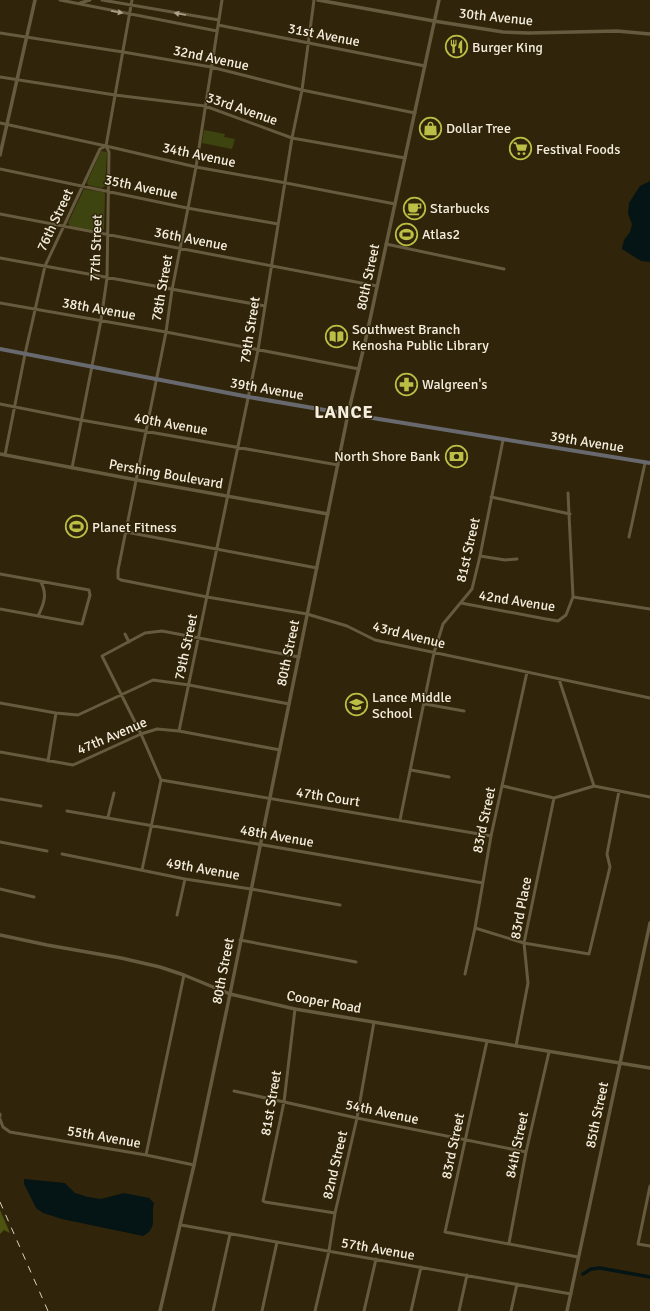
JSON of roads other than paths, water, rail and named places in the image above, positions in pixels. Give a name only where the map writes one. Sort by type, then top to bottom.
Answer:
[{"type":"main road","name":"39th Avenue","points":[[0,349],[249,397],[650,463]]},
{"type":"street","points":[[0,154],[35,0]]},
{"type":"street","points":[[60,0],[217,31]]},
{"type":"street","points":[[79,4],[90,0]]},
{"type":"street","points":[[102,0],[219,20]]},
{"type":"street","name":"76th Street","points":[[5,455],[25,354],[45,266],[100,149],[106,146],[132,0]]},
{"type":"street","name":"78th Street","points":[[118,578],[117,574],[147,431],[166,332],[187,208],[196,167],[222,0]]},
{"type":"street","name":"79th Street","points":[[179,731],[258,350],[286,183],[292,138],[302,90],[314,0]]},
{"type":"street","name":"30th Avenue","points":[[318,0],[488,30],[517,32],[633,32],[650,34]]},
{"type":"street","name":"80th Street","points":[[160,1311],[194,1165],[348,414],[439,0]]},
{"type":"street","name":"31st Avenue","points":[[218,25],[425,66]]},
{"type":"street","name":"32nd Avenue","points":[[0,33],[211,67],[302,90],[415,113]]},
{"type":"street","name":"33rd Avenue","points":[[0,77],[17,81],[115,95],[205,106],[292,138],[405,158]]},
{"type":"street","name":"34th Avenue","points":[[0,123],[196,167],[395,204]]},
{"type":"street","name":"77th Street","points":[[72,468],[101,320],[107,278],[109,152],[106,146]]},
{"type":"street","name":"35th Avenue","points":[[0,169],[187,208],[278,224]]},
{"type":"street","name":"36th Avenue","points":[[0,214],[377,286]]},
{"type":"street","points":[[386,244],[504,269]]},
{"type":"street","points":[[0,258],[265,306]]},
{"type":"street","name":"38th Avenue","points":[[0,303],[101,320],[359,369]]},
{"type":"street","name":"40th Avenue","points":[[0,404],[81,420],[338,464]]},
{"type":"street","name":"81st Street","points":[[400,820],[425,704],[434,653],[443,624],[472,588],[480,556],[503,440]]},
{"type":"street","name":"Pershing Boulevard","points":[[0,454],[328,514]]},
{"type":"street","points":[[629,537],[644,462]]},
{"type":"street","points":[[568,493],[573,597]]},
{"type":"street","points":[[491,497],[570,514]]},
{"type":"street","points":[[126,532],[317,568]]},
{"type":"street","points":[[480,556],[505,560],[518,559]]},
{"type":"street","points":[[0,574],[89,590],[90,595],[82,624],[0,609]]},
{"type":"street","name":"43rd Avenue","points":[[118,578],[121,580],[207,597],[308,614],[347,626],[375,640],[650,698]]},
{"type":"street","points":[[38,616],[44,604],[45,598],[44,587],[40,581]]},
{"type":"street","name":"42nd Avenue","points":[[461,603],[558,621],[566,615],[573,597],[650,609]]},
{"type":"street","points":[[142,870],[161,780],[141,734],[102,656],[145,633],[162,631],[299,657]]},
{"type":"street","points":[[125,634],[129,642]]},
{"type":"street","name":"83rd Street","points":[[465,974],[475,928],[491,836],[528,672]]},
{"type":"street","points":[[559,679],[594,786]]},
{"type":"street","points":[[0,703],[56,713],[78,715],[153,680],[189,685],[289,704]]},
{"type":"street","points":[[425,704],[464,711]]},
{"type":"street","points":[[48,761],[56,713]]},
{"type":"street","name":"47th Avenue","points":[[0,752],[73,765],[141,734],[157,729],[179,731],[280,750]]},
{"type":"street","points":[[411,770],[449,778]]},
{"type":"street","name":"47th Court","points":[[161,780],[491,836]]},
{"type":"street","points":[[503,786],[554,798],[594,786],[650,797]]},
{"type":"street","points":[[475,928],[524,943],[590,954],[610,867],[607,854],[619,791]]},
{"type":"street","points":[[108,817],[114,793]]},
{"type":"street","name":"83rd Place","points":[[516,1046],[528,983],[524,943],[554,798]]},
{"type":"street","points":[[0,799],[40,806]]},
{"type":"street","name":"48th Avenue","points":[[67,811],[152,824],[483,883]]},
{"type":"street","points":[[0,842],[47,851]]},
{"type":"street","name":"49th Avenue","points":[[62,854],[185,878],[340,905]]},
{"type":"street","points":[[177,915],[185,878]]},
{"type":"street","points":[[0,889],[34,897]]},
{"type":"street","name":"85th Street","points":[[568,1311],[578,1257],[650,923]]},
{"type":"street","name":"Cooper Road","points":[[0,935],[160,967],[230,994],[295,1009],[650,1068]]},
{"type":"street","points":[[240,940],[356,962]]},
{"type":"street","points":[[146,1155],[184,975]]},
{"type":"street","name":"81st Street","points":[[295,1009],[284,1102],[263,1200],[265,1202],[335,1213]]},
{"type":"street","name":"82nd Street","points":[[314,1311],[329,1251],[335,1213],[357,1118],[374,1022]]},
{"type":"street","name":"83rd Street","points":[[487,1041],[445,1232],[509,1243]]},
{"type":"street","name":"84th Street","points":[[509,1243],[526,1152],[549,1052]]},
{"type":"street","name":"54th Avenue","points":[[234,1091],[466,1141],[526,1152]]},
{"type":"street","name":"55th Avenue","points":[[0,1120],[3,1126],[10,1132],[146,1155],[194,1165]]},
{"type":"street","points":[[650,1186],[638,1244],[650,1246]]},
{"type":"street","name":"57th Avenue","points":[[181,1225],[571,1294]]},
{"type":"street","points":[[213,1311],[230,1234]]},
{"type":"street","points":[[262,1311],[277,1242]]},
{"type":"street","points":[[509,1243],[578,1257]]},
{"type":"street","points":[[364,1311],[376,1260]]},
{"type":"street","points":[[412,1311],[421,1267]]},
{"type":"street","points":[[459,1311],[467,1275]]},
{"type":"street","points":[[511,1311],[517,1284]]},
{"type":"waterway","points":[[583,1274],[591,1269],[600,1268],[650,1277]]},
{"type":"railway","points":[[0,1202],[48,1311]]},
{"type":"place","name":"Burger King","points":[[456,47]]},
{"type":"place","name":"Dollar Tree","points":[[430,128]]},
{"type":"place","name":"Festival Foods","points":[[520,149]]},
{"type":"place","name":"Starbucks","points":[[415,208]]},
{"type":"place","name":"Atlas2","points":[[407,234]]},
{"type":"place","name":"Southwest Branch Kenosha Public Library","points":[[337,337]]},
{"type":"place","name":"Walgreen's","points":[[407,384]]},
{"type":"place","name":"North Shore Bank","points":[[456,456]]},
{"type":"place","name":"Planet Fitness","points":[[76,527]]},
{"type":"place","name":"Lance Middle School","points":[[357,705]]},
{"type":"district","name":"LANCE","points":[[344,412]]}]
